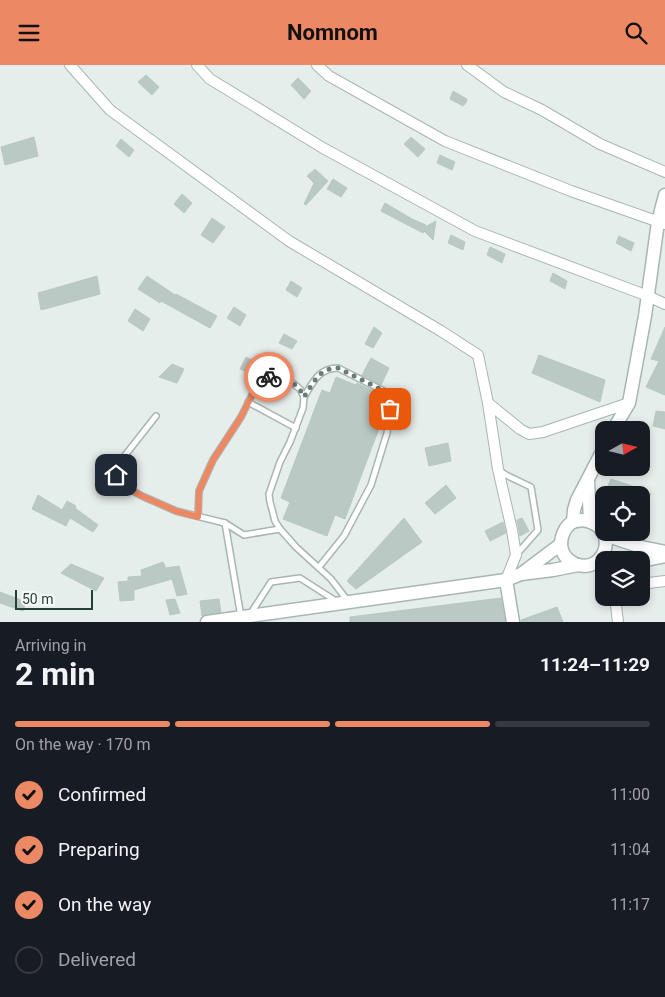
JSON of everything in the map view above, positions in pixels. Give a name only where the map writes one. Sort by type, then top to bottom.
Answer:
[{"type":"street","points":[[70,65],[110,111],[288,241],[478,355],[488,403],[498,469],[516,555],[506,580],[513,622]]},
{"type":"street","points":[[197,65],[210,79],[323,148],[475,231],[665,304]]},
{"type":"street","points":[[317,65],[329,76],[445,141],[571,191],[662,223]]},
{"type":"street","points":[[467,65],[504,92],[542,110],[600,144],[665,172]]},
{"type":"street","points":[[619,421],[629,403],[662,223],[665,195]]},
{"type":"street","points":[[488,403],[529,434],[543,432],[629,403]]},
{"type":"street","points":[[573,522],[577,500],[595,466]]},
{"type":"street","points":[[588,480],[590,521]]},
{"type":"street","points":[[595,524],[582,520],[573,522],[565,531],[561,544],[562,551],[571,562],[585,566],[595,564]]},
{"type":"street","points":[[623,541],[665,554]]},
{"type":"street","points":[[521,575],[561,544]]},
{"type":"street","points":[[650,558],[665,554]]},
{"type":"street","points":[[215,621],[506,580],[521,575],[578,565]]},
{"type":"street","points":[[650,583],[665,581]]},
{"type":"street","points":[[617,606],[618,622]]},
{"type":"lane","points":[[319,567],[344,536],[371,485],[387,433],[390,409],[388,397],[384,391],[338,368],[331,368],[321,373],[304,397],[303,408],[296,428],[280,462],[270,493],[270,502],[275,521],[280,529],[296,547],[331,579],[345,603]]},
{"type":"lane","points":[[198,517],[199,491],[213,460],[241,417],[259,381],[271,377],[294,384],[300,389],[304,397]]},
{"type":"lane","points":[[248,402],[296,428]]},
{"type":"lane","points":[[156,416],[119,463],[116,475],[122,485],[176,511],[225,523],[244,535],[280,529]]},
{"type":"lane","points":[[498,469],[531,487],[538,530],[516,555]]},
{"type":"lane","points":[[225,523],[245,617]]},
{"type":"lane","points":[[245,617],[272,582],[300,577],[345,603]]},
{"type":"building","points":[[146,75],[159,87],[152,95],[138,82]]},
{"type":"building","points":[[298,78],[311,91],[304,99],[291,85]]},
{"type":"building","points":[[453,91],[467,99],[463,106],[450,99]]},
{"type":"building","points":[[34,137],[38,156],[5,165],[1,147]]},
{"type":"building","points":[[411,137],[425,149],[418,157],[404,144]]},
{"type":"building","points":[[121,139],[134,150],[129,157],[116,146]]},
{"type":"building","points":[[440,155],[455,162],[452,170],[437,163]]},
{"type":"building","points":[[315,169],[328,181],[306,205],[304,204],[314,183],[307,176]]},
{"type":"building","points":[[333,179],[347,188],[341,197],[327,189]]},
{"type":"building","points":[[182,194],[192,203],[184,213],[174,204]]},
{"type":"building","points":[[385,203],[426,225],[425,227],[436,221],[433,240],[424,231],[423,233],[381,211]]},
{"type":"building","points":[[212,218],[225,227],[213,243],[201,235]]},
{"type":"building","points":[[451,235],[465,242],[463,250],[448,243]]},
{"type":"building","points":[[619,236],[634,243],[631,251],[616,243]]},
{"type":"building","points":[[490,247],[505,254],[502,263],[487,255]]},
{"type":"building","points":[[553,273],[567,281],[565,289],[550,281]]},
{"type":"building","points":[[97,276],[100,294],[41,310],[38,293]]},
{"type":"building","points":[[147,276],[175,295],[217,316],[210,328],[161,301],[160,303],[138,289]]},
{"type":"building","points":[[291,281],[302,288],[297,297],[286,290]]},
{"type":"building","points":[[234,307],[246,315],[240,326],[227,318]]},
{"type":"building","points":[[135,309],[150,319],[143,331],[128,321]]},
{"type":"building","points":[[374,327],[382,333],[373,348],[365,344]]},
{"type":"building","points":[[665,327],[665,395],[646,387],[659,361],[651,359]]},
{"type":"building","points":[[284,334],[297,341],[292,349],[279,343]]},
{"type":"building","points":[[539,355],[605,380],[600,402],[532,373]]},
{"type":"building","points":[[246,357],[256,362],[249,373],[240,369]]},
{"type":"building","points":[[371,358],[389,368],[381,385],[362,375]]},
{"type":"building","points":[[172,364],[184,369],[177,383],[159,377]]},
{"type":"building","points":[[336,377],[356,385],[357,383],[381,395],[375,411],[384,415],[345,519],[335,515],[327,536],[283,519],[290,502],[281,498],[322,390],[330,393]]},
{"type":"building","points":[[656,411],[665,412],[665,429],[653,426]]},
{"type":"building","points":[[448,443],[451,461],[429,466],[425,448]]},
{"type":"building","points":[[611,479],[632,486],[608,486]]},
{"type":"building","points":[[446,485],[456,498],[435,514],[425,503]]},
{"type":"building","points":[[38,495],[62,510],[67,501],[76,506],[75,508],[98,525],[93,532],[70,518],[66,526],[32,509]]},
{"type":"building","points":[[404,518],[422,542],[356,589],[347,581]]},
{"type":"building","points":[[522,518],[529,531],[520,536],[517,520]]},
{"type":"building","points":[[503,522],[506,533],[490,541],[485,531]]},
{"type":"building","points":[[163,562],[166,568],[179,566],[187,594],[177,596],[172,579],[134,590],[134,600],[120,601],[118,582],[128,581],[128,577],[142,576],[141,570]]},
{"type":"building","points":[[71,564],[104,578],[96,591],[61,573]]},
{"type":"building","points":[[0,592],[26,602],[23,611],[0,603]]},
{"type":"building","points":[[501,598],[505,622],[350,622],[350,617]]},
{"type":"building","points":[[175,599],[180,613],[170,615],[166,600]]},
{"type":"building","points":[[219,599],[221,612],[202,616],[200,601]]},
{"type":"building","points":[[557,607],[563,622],[521,622],[521,620]]},
{"type":"way so far","points":[[269,377],[294,384],[300,389],[304,397],[321,373],[331,368],[338,368],[384,391],[388,397],[390,409]]},
{"type":"route","points":[[116,475],[122,485],[142,496],[176,511],[198,517],[199,491],[213,460],[241,417],[259,381],[269,377]]}]
